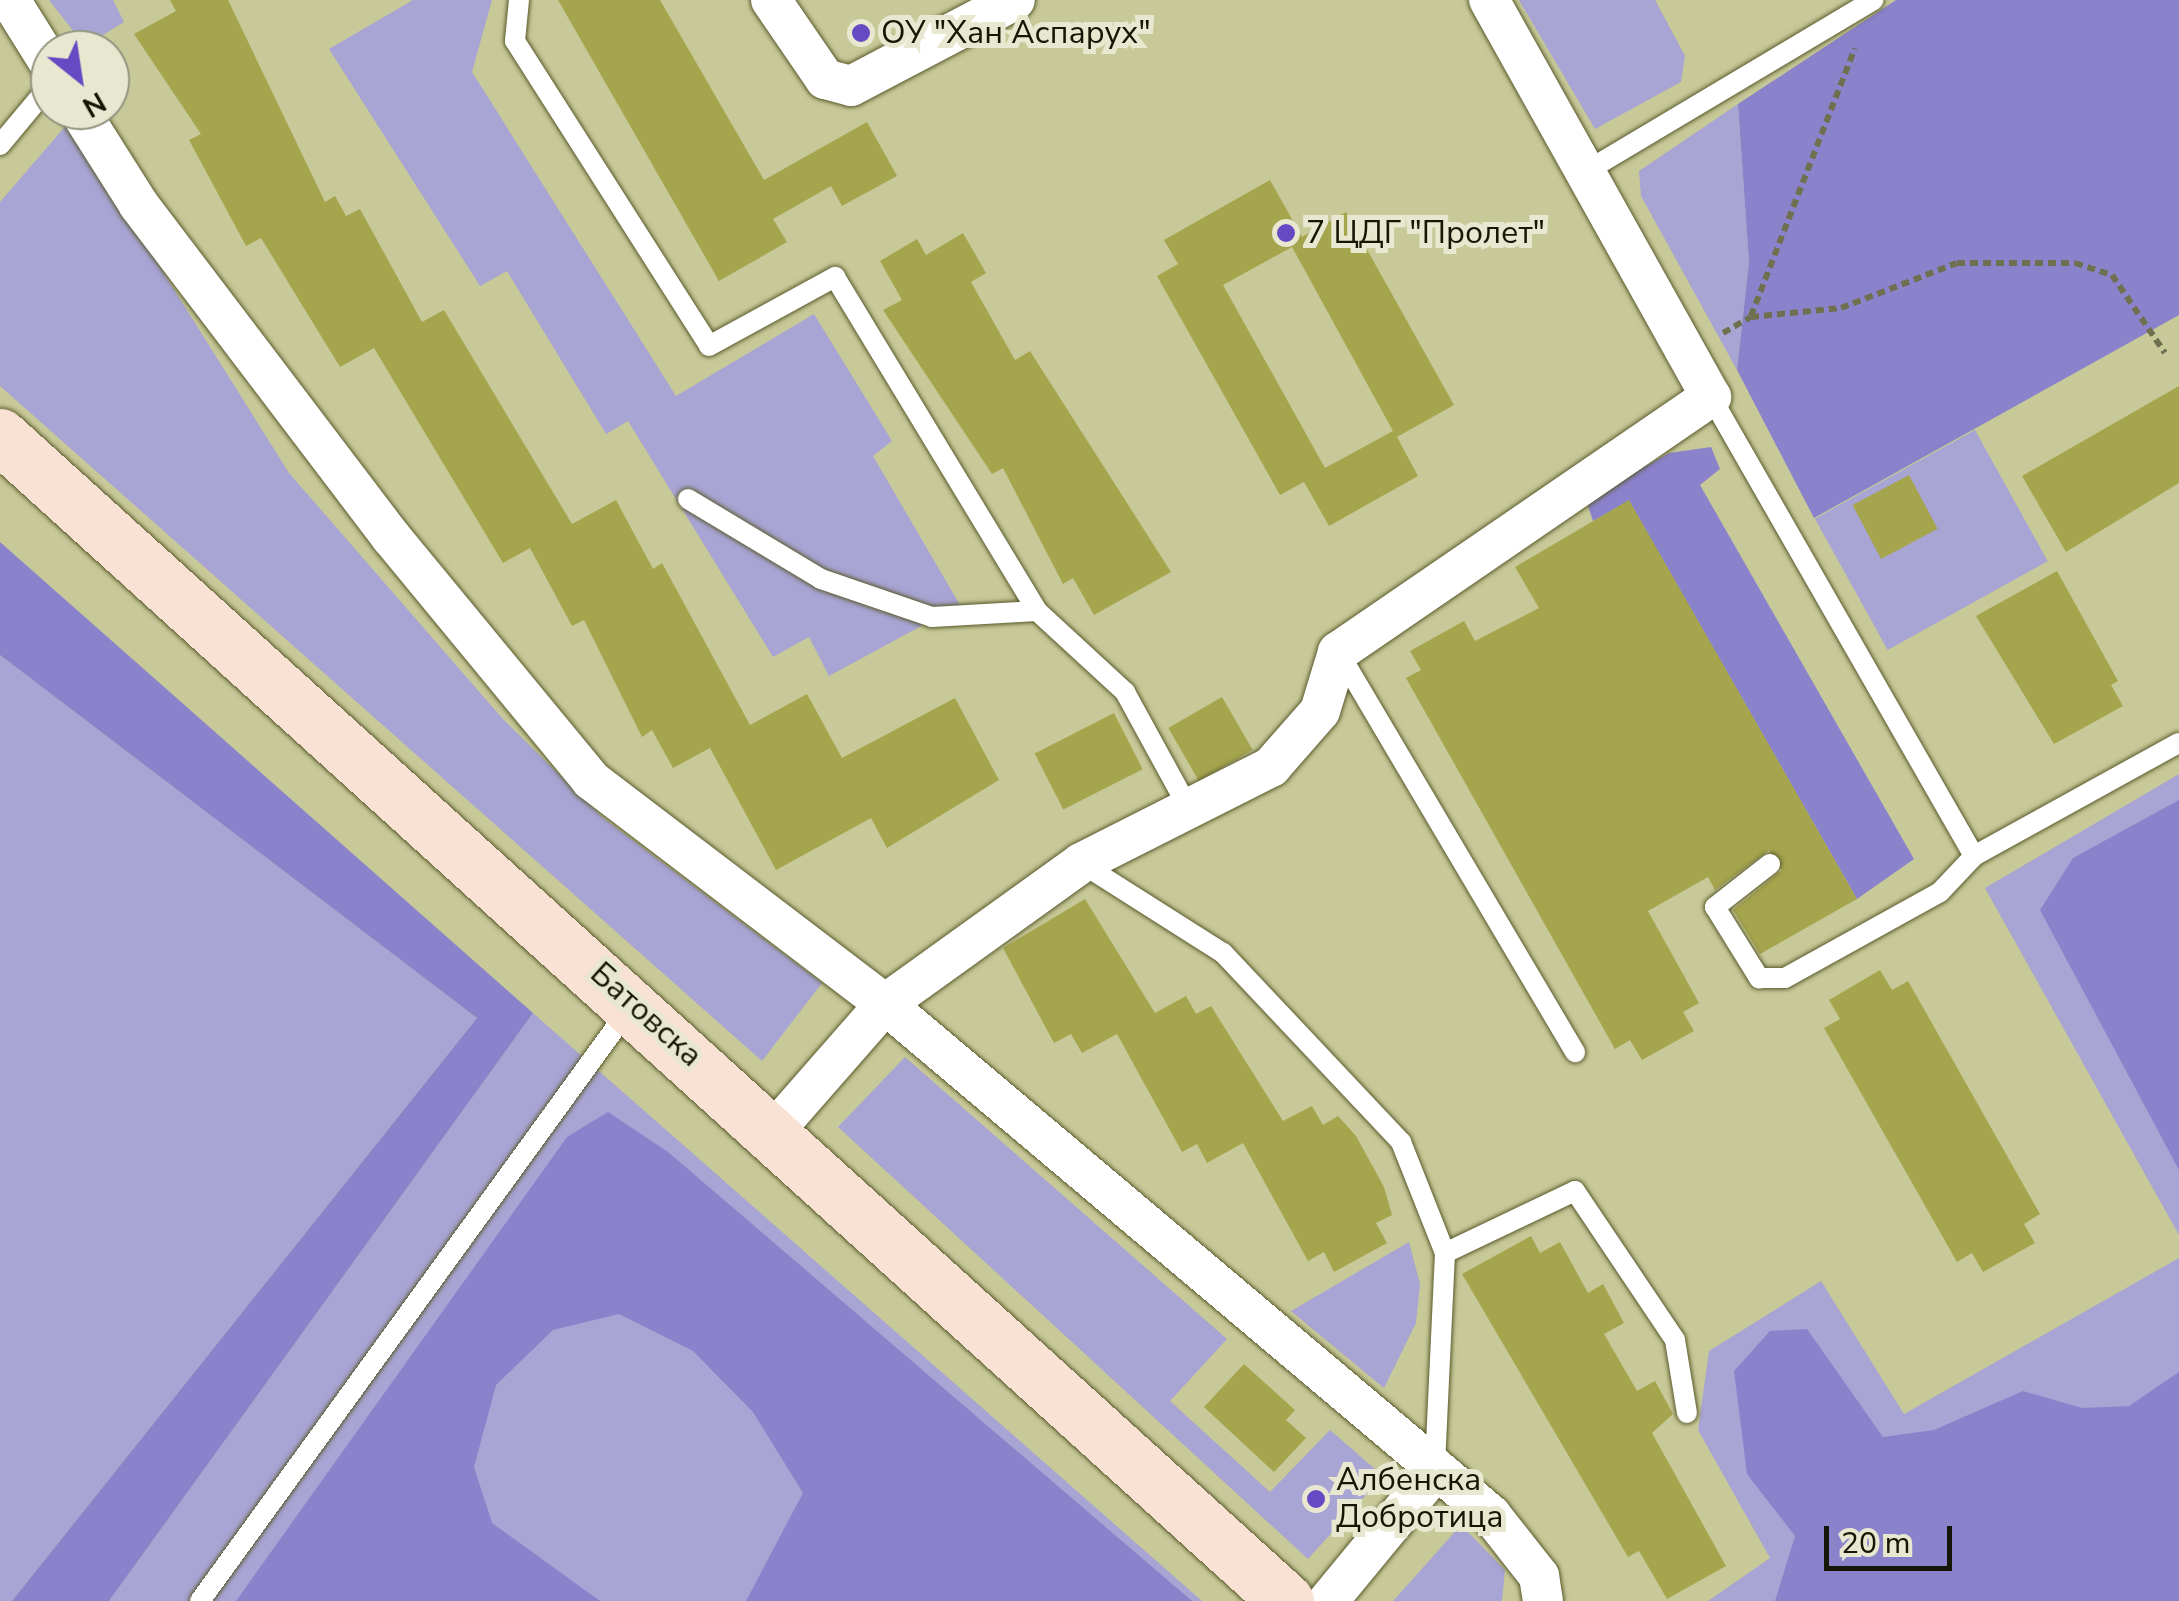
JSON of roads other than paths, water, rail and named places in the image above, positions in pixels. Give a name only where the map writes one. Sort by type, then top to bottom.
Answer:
[{"type":"street","points":[[10,0],[30,32]]},
{"type":"street","points":[[771,0],[825,79],[851,86],[1015,0]]},
{"type":"street","points":[[774,1131],[885,1004],[1081,863],[1271,767],[1320,711],[1338,652],[1711,397],[1489,0]]},
{"type":"street","points":[[92,130],[139,205],[391,536],[591,780],[885,1004],[1492,1515],[1540,1576],[1543,1601]]},
{"type":"street","name":"Батовска","points":[[0,436],[774,1131],[1286,1601]]},
{"type":"street","points":[[1328,1601],[1436,1470]]},
{"type":"lane","points":[[519,0],[516,41],[708,346],[835,276],[1037,612],[1125,692],[1188,808]]},
{"type":"lane","points":[[1586,172],[1868,4]]},
{"type":"lane","points":[[0,145],[30,108]]},
{"type":"lane","points":[[1711,397],[1974,856]]},
{"type":"lane","points":[[688,499],[821,579],[932,617],[1037,612]]},
{"type":"lane","points":[[1338,652],[1575,1052]]},
{"type":"lane","points":[[1770,864],[1715,907],[1759,978],[1785,978],[1940,892],[1974,856],[2179,743]]},
{"type":"lane","points":[[1081,863],[1223,953],[1297,1024],[1400,1142],[1446,1253],[1436,1470]]},
{"type":"lane","points":[[200,1601],[633,1004]]},
{"type":"lane","points":[[1446,1253],[1576,1191],[1675,1340],[1688,1412]]},
{"type":"place","name":"ОУ \"Хан Аспарух\"","points":[[861,33]]},
{"type":"place","name":"7 ЦДГ \"Пролет\"","points":[[1286,233]]},
{"type":"place","name":"Албенска Добротица","points":[[1316,1499]]}]
